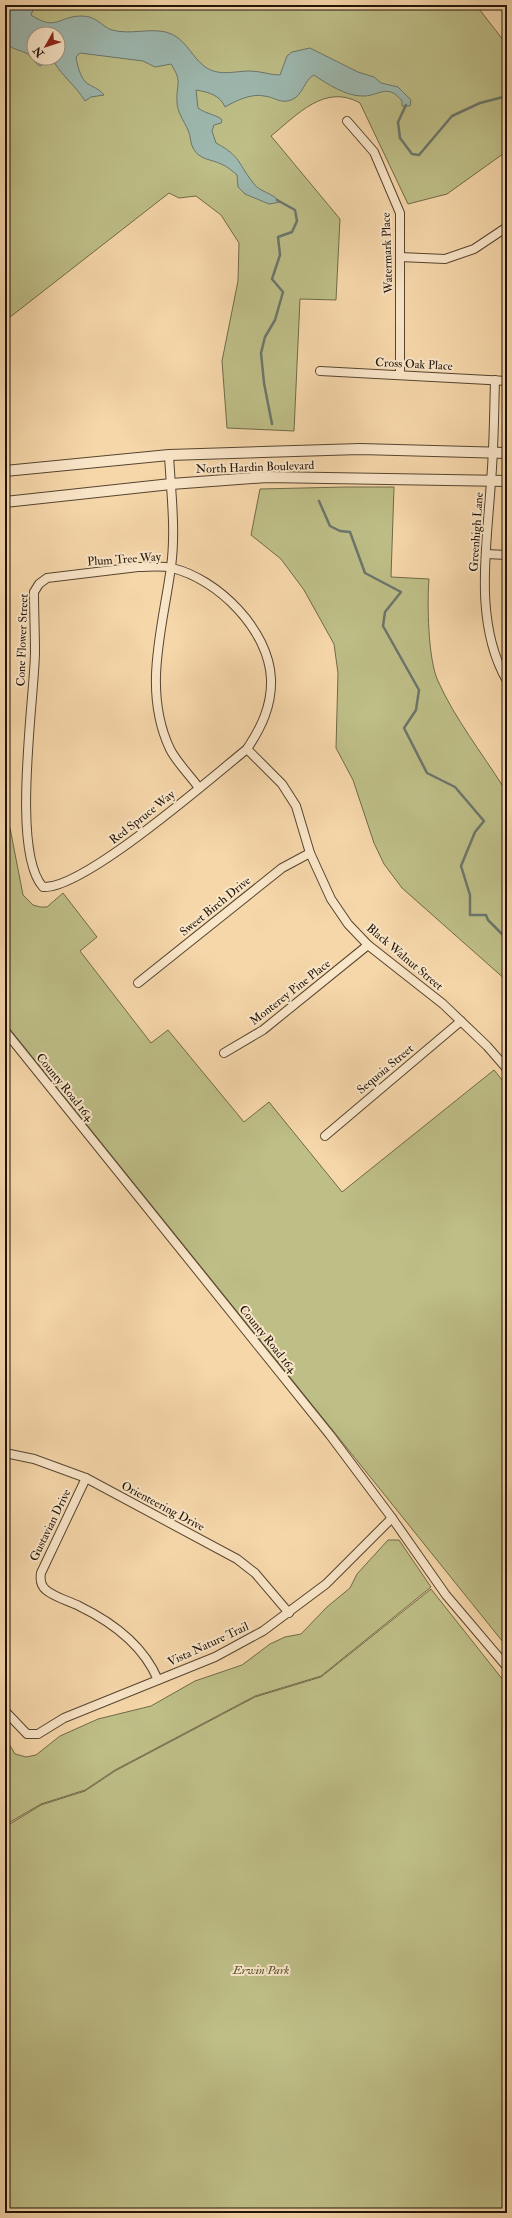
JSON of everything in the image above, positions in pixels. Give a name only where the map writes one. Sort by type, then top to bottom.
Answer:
[{"type":"street","name":"Watermark Place","points":[[347,120],[374,152],[400,213],[400,375]]},
{"type":"street","points":[[400,257],[445,259],[474,249],[507,227]]},
{"type":"street","name":"Cross Oak Place","points":[[320,371],[507,381]]},
{"type":"street","name":"Greenhigh Lane","points":[[495,380],[492,480],[485,585],[487,626],[498,666],[507,681]]},
{"type":"street","name":"North Hardin Boulevard","points":[[5,472],[168,455],[360,449],[507,453]]},
{"type":"street","points":[[168,455],[174,531],[171,567],[159,632],[157,704],[162,727],[171,750],[199,788]]},
{"type":"street","name":"North Hardin Boulevard","points":[[5,502],[171,484],[267,477],[507,481]]},
{"type":"street","points":[[486,554],[507,555]]},
{"type":"street","name":"Plum Tree Way","points":[[39,584],[47,578],[54,577],[138,567],[171,567],[206,582],[230,600],[250,624],[264,651],[271,679],[268,707],[259,732],[247,750]]},
{"type":"street","name":"Cone Flower Street","points":[[39,584],[34,592],[35,652],[26,769],[26,814],[33,867],[37,881],[43,887]]},
{"type":"street","name":"Red Spruce Way","points":[[43,887],[55,886],[117,853],[247,750]]},
{"type":"street","name":"Black Walnut Street","points":[[247,750],[282,784],[296,806],[310,853],[331,899],[348,924],[368,945],[461,1021],[487,1046],[507,1069]]},
{"type":"street","name":"Sweet Birch Drive","points":[[138,983],[282,868],[310,853]]},
{"type":"street","name":"Monterey Pine Place","points":[[224,1053],[263,1030],[368,945]]},
{"type":"street","name":"Sequoia Street","points":[[325,1136],[461,1021]]},
{"type":"street","name":"County Road 164","points":[[5,1031],[330,1435],[392,1518],[454,1606],[507,1667]]},
{"type":"street","name":"Orienteering Drive","points":[[5,1453],[34,1459],[86,1478],[237,1560],[255,1573],[289,1613]]},
{"type":"street","name":"Gustavian Drive","points":[[86,1478],[41,1573],[41,1583],[47,1591],[92,1612],[125,1634],[149,1663],[158,1680]]},
{"type":"street","name":"Vista Nature Trail","points":[[5,1711],[27,1734],[38,1734],[64,1718],[244,1643],[289,1613],[326,1584],[392,1518]]},
{"type":"green space","points":[[5,5],[476,5],[507,45],[507,151],[447,194],[408,204],[360,103],[347,98],[335,97],[323,99],[312,104],[301,111],[271,136],[340,219],[336,300],[300,299],[294,431],[227,428],[222,361],[238,281],[239,243],[221,215],[196,196],[179,198],[169,193],[5,321]]},
{"type":"green space","points":[[394,487],[391,577],[429,579],[428,616],[430,646],[438,681],[452,709],[504,788],[507,797],[507,981],[402,888],[384,864],[374,843],[353,780],[336,748],[338,673],[334,644],[304,590],[281,559],[251,535],[260,489]]},
{"type":"green space","points":[[10,828],[23,895],[33,905],[47,907],[63,893],[97,937],[80,951],[151,1043],[168,1030],[244,1122],[269,1102],[342,1192],[494,1070],[507,1086],[507,1647],[5,1023],[5,829]]},
{"type":"green space","points":[[388,1540],[399,1540],[431,1587],[321,1676],[255,1696],[115,1770],[85,1790],[41,1804],[5,1825],[5,1737],[15,1754],[26,1757],[36,1755],[60,1736],[98,1719],[151,1706],[195,1681],[242,1665],[270,1644],[285,1637],[301,1634],[327,1607],[350,1588],[357,1574]]},
{"type":"green space","name":"Erwin Park","points":[[431,1589],[507,1685],[507,2213],[5,2213],[5,1827],[41,1805],[85,1791],[115,1771],[255,1697],[321,1677]]},
{"type":"water","points":[[5,5],[35,5],[31,15],[47,22],[52,23],[68,18],[87,16],[112,30],[132,32],[159,31],[173,34],[183,42],[204,66],[215,71],[226,73],[250,71],[280,75],[287,56],[292,52],[310,48],[358,72],[374,77],[381,83],[398,87],[411,100],[410,106],[402,106],[402,101],[392,92],[387,91],[368,96],[350,94],[331,86],[314,75],[308,80],[301,92],[295,98],[287,101],[281,101],[259,95],[239,100],[225,107],[217,97],[209,93],[196,90],[198,108],[222,120],[221,123],[214,125],[212,131],[216,143],[235,156],[257,187],[280,202],[269,204],[245,194],[238,187],[237,175],[227,167],[198,155],[192,146],[189,132],[178,109],[178,79],[171,64],[155,67],[143,61],[80,53],[76,57],[81,76],[88,84],[99,90],[104,95],[91,97],[85,101],[57,66],[66,66],[66,26],[26,26],[26,53],[8,45],[5,42]]},
{"type":"waterway","points":[[406,105],[398,122],[400,138],[412,154],[419,155],[452,116],[480,103],[507,96]]},
{"type":"waterway","points":[[272,424],[264,383],[261,353],[265,337],[275,320],[283,292],[272,279],[280,255],[278,237],[292,232],[297,221],[295,210],[277,200]]},
{"type":"waterway","points":[[319,501],[330,526],[340,531],[350,532],[365,573],[401,592],[385,612],[383,626],[419,690],[416,710],[404,728],[427,773],[455,787],[484,821],[475,832],[461,866],[470,895],[470,915],[486,915],[488,920],[507,939]]}]
